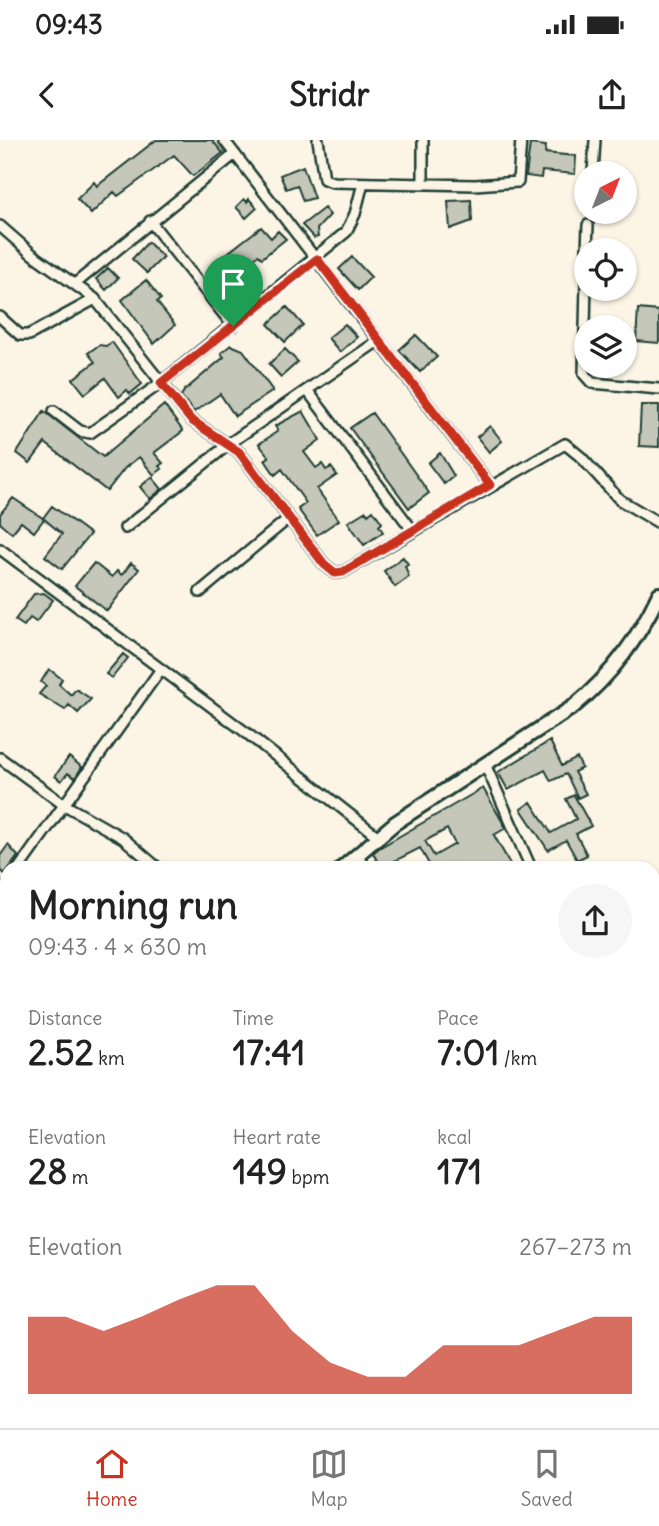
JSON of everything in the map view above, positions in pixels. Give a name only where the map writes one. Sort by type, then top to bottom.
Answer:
[{"type":"street","points":[[224,140],[490,485]]},
{"type":"street","points":[[318,140],[324,179],[333,183],[516,183],[521,175],[521,140]]},
{"type":"street","points":[[423,140],[423,183]]},
{"type":"street","points":[[594,161],[595,140]]},
{"type":"street","points":[[76,283],[235,154]]},
{"type":"street","points":[[54,411],[80,431],[90,433],[161,383],[317,259],[346,232],[355,214],[363,183]]},
{"type":"street","points":[[150,221],[233,326]]},
{"type":"street","points":[[587,238],[588,225]]},
{"type":"street","points":[[0,226],[32,254],[95,299],[191,420],[230,443],[324,564],[335,573],[343,572],[565,444],[581,457],[620,500],[659,523]]},
{"type":"street","points":[[0,317],[20,335],[29,335],[95,299]]},
{"type":"street","points":[[585,301],[583,374],[592,383],[659,389]]},
{"type":"street","points":[[125,528],[230,443],[378,341]]},
{"type":"street","points":[[307,390],[413,531]]},
{"type":"street","points":[[200,592],[289,518]]},
{"type":"street","points":[[0,549],[377,836]]},
{"type":"street","points":[[350,861],[377,836],[594,689],[629,649],[659,594]]},
{"type":"street","points":[[24,861],[161,669]]},
{"type":"street","points":[[0,758],[63,804],[123,838],[150,861]]},
{"type":"street","points":[[485,764],[528,861]]},
{"type":"street","points":[[358,854],[361,861]]},
{"type":"building","points":[[156,140],[212,140],[223,153],[193,176],[174,155],[118,196],[114,192],[91,214],[77,199],[94,182],[97,186]]},
{"type":"building","points":[[530,144],[546,146],[545,153],[576,156],[574,174],[542,171],[541,178],[526,176]]},
{"type":"building","points":[[303,166],[314,198],[303,201],[297,185],[286,189],[280,175]]},
{"type":"building","points":[[244,199],[247,202],[249,199],[257,208],[246,218],[236,207]]},
{"type":"building","points":[[471,200],[472,221],[450,229],[448,201]]},
{"type":"building","points":[[324,208],[330,215],[317,229],[318,237],[314,238],[302,225]]},
{"type":"building","points":[[261,227],[271,238],[278,231],[286,239],[262,258],[258,255],[234,275],[220,259]]},
{"type":"building","points":[[148,242],[163,257],[147,273],[132,259]]},
{"type":"building","points":[[352,257],[371,277],[358,290],[339,269]]},
{"type":"building","points":[[108,268],[118,278],[106,290],[96,279]]},
{"type":"building","points":[[146,280],[161,299],[157,302],[175,325],[154,344],[122,300]]},
{"type":"building","points":[[287,307],[303,325],[285,342],[268,324]]},
{"type":"building","points":[[638,309],[659,311],[659,343],[637,341]]},
{"type":"building","points":[[345,324],[357,337],[340,352],[328,338]]},
{"type":"building","points":[[416,335],[437,357],[420,372],[399,350]]},
{"type":"building","points":[[112,342],[142,384],[130,394],[127,390],[119,397],[105,378],[85,394],[73,379],[95,362],[88,353],[99,345],[106,346]]},
{"type":"building","points":[[231,345],[243,350],[273,391],[235,416],[220,394],[194,412],[181,396],[224,357],[221,353]]},
{"type":"building","points":[[285,349],[298,362],[281,377],[269,364]]},
{"type":"building","points":[[164,405],[183,431],[154,453],[163,463],[159,466],[162,469],[154,475],[139,457],[125,468],[107,491],[45,443],[30,463],[17,453],[44,411],[103,457]]},
{"type":"building","points":[[641,405],[659,405],[659,447],[639,446]]},
{"type":"building","points":[[303,411],[320,440],[304,452],[316,468],[322,464],[326,470],[331,467],[337,475],[317,489],[339,520],[317,535],[298,509],[306,503],[282,469],[275,475],[265,460],[269,457],[259,444],[278,431],[275,426]]},
{"type":"building","points":[[372,413],[429,493],[409,508],[350,428]]},
{"type":"building","points":[[490,426],[502,441],[489,452],[477,437]]},
{"type":"building","points":[[440,453],[454,476],[444,484],[428,463]]},
{"type":"building","points":[[152,477],[162,489],[150,499],[140,487]]},
{"type":"building","points":[[13,498],[44,519],[34,532],[21,522],[12,533],[0,523],[0,514]]},
{"type":"building","points":[[52,506],[90,534],[62,569],[45,556],[62,534],[43,518]]},
{"type":"building","points":[[373,510],[382,523],[379,526],[383,532],[364,545],[348,522],[366,511],[368,514]]},
{"type":"building","points":[[403,557],[408,564],[405,566],[409,577],[395,587],[384,571]]},
{"type":"building","points":[[94,563],[112,577],[117,571],[122,575],[131,563],[139,569],[107,611],[75,586]]},
{"type":"building","points":[[44,593],[53,600],[36,622],[30,618],[24,626],[15,620],[34,594]]},
{"type":"building","points":[[123,654],[128,658],[112,678],[106,674]]},
{"type":"building","points":[[49,669],[62,679],[59,684],[71,695],[76,689],[91,699],[78,713],[69,705],[65,710],[39,694],[46,686],[41,682]]},
{"type":"building","points":[[550,741],[562,766],[577,758],[582,768],[574,772],[586,794],[578,798],[566,774],[551,781],[545,770],[508,790],[498,772]]},
{"type":"building","points":[[69,757],[82,767],[75,778],[68,773],[61,781],[55,776]]},
{"type":"building","points":[[483,788],[506,828],[494,835],[508,861],[427,861],[420,848],[395,861],[377,861],[373,853]],"holes":[[[447,829],[455,844],[434,856],[425,841]]]},
{"type":"building","points":[[574,795],[591,826],[576,834],[587,855],[577,860],[566,840],[548,850],[521,809],[531,802],[551,833],[576,819],[566,799]]},
{"type":"building","points":[[8,845],[18,856],[14,861],[0,861],[0,856]]},
{"type":"route","points":[[317,259],[490,485],[343,572],[335,573],[324,564],[239,452],[230,443],[191,420],[161,383],[233,326],[317,259]]}]
